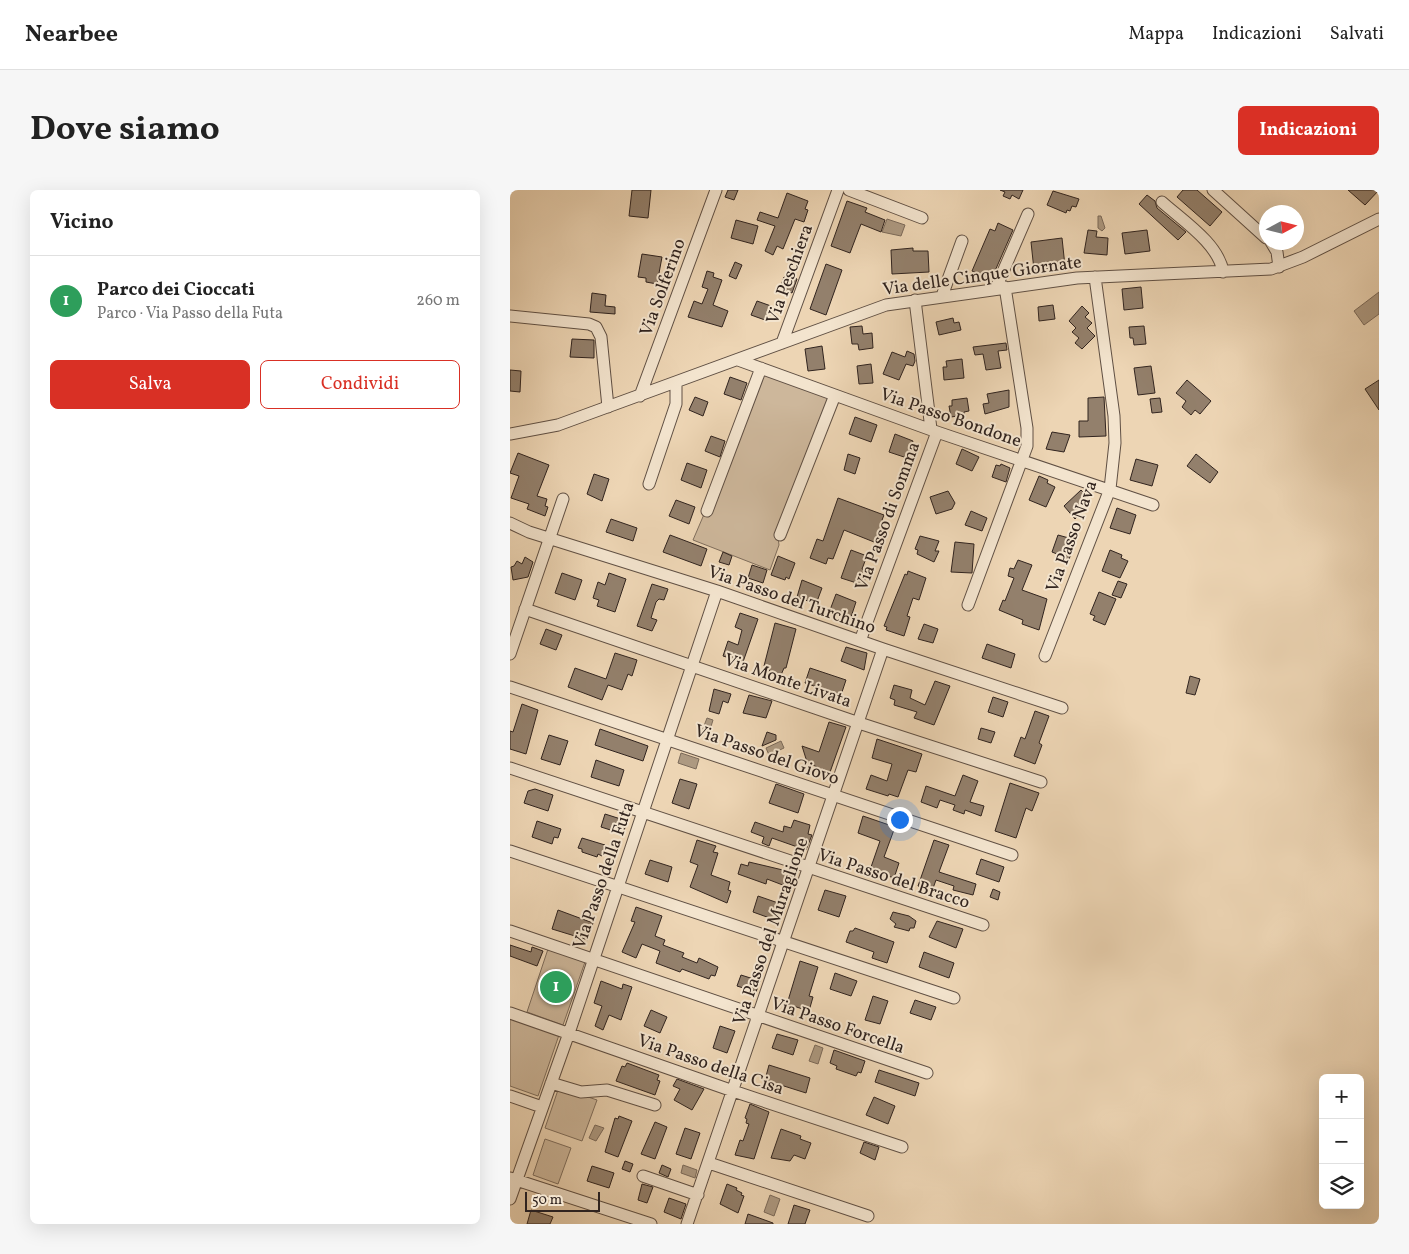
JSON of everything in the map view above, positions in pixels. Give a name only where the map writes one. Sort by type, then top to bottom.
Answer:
[{"type":"street","name":"Via Solferino","points":[[640,396],[716,190]]},
{"type":"street","name":"Via Peschiera","points":[[782,343],[838,190]]},
{"type":"street","points":[[849,190],[879,195],[922,218]]},
{"type":"street","points":[[1213,190],[1259,232]]},
{"type":"street","points":[[1162,202],[1213,247],[1219,257],[1223,272]]},
{"type":"street","points":[[968,605],[1024,461],[1027,446],[1027,432],[1000,287],[1028,214]]},
{"type":"street","name":"Via delle Cinque Giornate","points":[[510,434],[541,430],[640,396],[880,306],[1000,287],[1095,277],[1223,272],[1278,267],[1303,257],[1379,219]]},
{"type":"street","points":[[942,296],[962,241]]},
{"type":"street","points":[[1275,250],[1278,267]]},
{"type":"street","name":"Via Passo Nava","points":[[1045,656],[1110,489],[1114,448],[1114,416],[1095,277]]},
{"type":"street","name":"Via Passo di Somma","points":[[860,641],[934,431],[915,300]]},
{"type":"street","points":[[510,316],[589,324],[596,327],[601,337],[608,407]]},
{"type":"street","name":"Via Passo Bondone","points":[[738,360],[934,431],[1153,505]]},
{"type":"street","points":[[708,511],[762,368]]},
{"type":"street","points":[[649,484],[676,404],[676,383]]},
{"type":"street","points":[[780,535],[835,395]]},
{"type":"street","points":[[510,654],[563,499]]},
{"type":"street","name":"Via Passo del Turchino","points":[[510,523],[549,538],[717,591],[883,649],[1062,708]]},
{"type":"street","name":"Via Passo della Futa","points":[[510,1199],[513,1179],[569,1033],[717,591]]},
{"type":"street","name":"Via Monte Livata","points":[[525,609],[859,723],[1040,782]]},
{"type":"street","name":"Via Passo del Muraglione","points":[[688,1224],[835,796],[883,649]]},
{"type":"street","name":"Via Passo del Giovo","points":[[510,687],[1012,855]]},
{"type":"street","name":"Via Passo del Bracco","points":[[510,768],[983,925]]},
{"type":"street","points":[[510,851],[954,998]]},
{"type":"street","name":"Via Passo Forcella","points":[[510,931],[927,1073]]},
{"type":"street","name":"Via Passo della Cisa","points":[[510,1013],[902,1147]]},
{"type":"street","points":[[551,1083],[581,1092],[608,1090],[655,1105]]},
{"type":"street","points":[[510,1096],[542,1107]]},
{"type":"street","points":[[709,1163],[868,1216]]},
{"type":"street","points":[[643,1176],[698,1195]]},
{"type":"street","points":[[513,1179],[651,1224]]},
{"type":"shaded area","points":[[1098,216],[1101,216],[1105,228],[1102,231],[1098,228]]},
{"type":"shaded area","points":[[887,219],[905,225],[901,236],[882,232]]},
{"type":"shaded area","points":[[1379,292],[1379,314],[1364,325],[1354,311]]},
{"type":"shaded area","points":[[765,372],[831,395],[778,537],[779,545],[770,570],[693,540]]},
{"type":"shaded area","points":[[707,718],[713,720],[709,733],[702,731]]},
{"type":"shaded area","points":[[781,741],[784,748],[769,755],[766,748]]},
{"type":"shaded area","points":[[681,753],[699,759],[696,769],[678,763]]},
{"type":"shaded area","points":[[548,949],[585,962],[563,1025],[527,1012]]},
{"type":"shaded area","points":[[510,1018],[559,1035],[538,1096],[510,1086]]},
{"type":"shaded area","points":[[815,1045],[823,1048],[818,1064],[809,1061]]},
{"type":"shaded area","points":[[559,1087],[597,1100],[582,1141],[545,1128]]},
{"type":"shaded area","points":[[595,1125],[604,1128],[596,1141],[589,1138]]},
{"type":"shaded area","points":[[545,1139],[571,1148],[558,1184],[533,1175]]},
{"type":"shaded area","points":[[683,1165],[697,1170],[695,1178],[681,1173]]},
{"type":"shaded area","points":[[770,1195],[780,1199],[774,1216],[764,1212]]},
{"type":"building","points":[[632,190],[651,190],[648,218],[629,216]]},
{"type":"building","points":[[728,190],[738,190],[734,200],[725,197]]},
{"type":"building","points":[[1000,190],[1023,190],[1019,199],[1012,195],[1010,199],[1003,196],[1005,192]]},
{"type":"building","points":[[1183,190],[1197,190],[1222,212],[1210,226],[1177,197]]},
{"type":"building","points":[[1348,190],[1379,190],[1365,205]]},
{"type":"building","points":[[1053,191],[1079,199],[1076,207],[1072,206],[1070,211],[1067,210],[1066,213],[1047,205]]},
{"type":"building","points":[[787,193],[808,201],[805,209],[808,210],[804,222],[795,219],[783,249],[777,246],[773,255],[765,251],[775,226],[757,220],[760,212],[778,218]]},
{"type":"building","points":[[1147,195],[1155,201],[1157,208],[1186,232],[1178,240],[1139,204]]},
{"type":"building","points":[[847,201],[867,208],[865,212],[885,220],[881,232],[861,224],[850,253],[831,246]]},
{"type":"building","points":[[736,220],[758,226],[753,244],[731,238]]},
{"type":"building","points":[[998,223],[1013,230],[991,280],[972,271],[990,229],[995,231]]},
{"type":"building","points":[[1088,230],[1097,231],[1096,237],[1108,238],[1107,255],[1084,253]]},
{"type":"building","points":[[1147,230],[1150,251],[1125,254],[1122,233]]},
{"type":"building","points":[[1062,238],[1065,266],[1034,270],[1031,242]]},
{"type":"building","points":[[913,248],[913,251],[928,251],[929,272],[892,274],[891,250]]},
{"type":"building","points":[[642,254],[662,257],[657,284],[646,282],[646,278],[638,277]]},
{"type":"building","points":[[735,262],[742,265],[736,279],[729,276]]},
{"type":"building","points":[[826,264],[842,270],[826,315],[810,309]]},
{"type":"building","points":[[707,271],[714,273],[713,277],[722,280],[713,305],[728,311],[722,327],[688,317],[694,301],[702,304],[708,289],[702,287]]},
{"type":"building","points":[[790,276],[797,279],[792,293],[780,288],[784,277],[789,279]]},
{"type":"building","points":[[1141,287],[1143,308],[1124,310],[1122,289]]},
{"type":"building","points":[[592,293],[606,295],[605,306],[615,307],[615,314],[590,312]]},
{"type":"building","points":[[757,301],[771,306],[765,320],[751,315]]},
{"type":"building","points":[[1053,305],[1055,319],[1039,321],[1038,307]]},
{"type":"building","points":[[1082,306],[1089,313],[1085,317],[1092,323],[1087,328],[1095,336],[1082,349],[1075,343],[1079,338],[1072,332],[1076,328],[1069,321]]},
{"type":"building","points":[[953,318],[954,323],[959,322],[961,330],[939,335],[936,322]]},
{"type":"building","points":[[862,326],[863,334],[872,333],[873,348],[859,350],[858,344],[852,344],[850,327]]},
{"type":"building","points":[[1144,326],[1146,344],[1134,345],[1133,338],[1130,338],[1129,327]]},
{"type":"building","points":[[572,339],[594,340],[594,358],[570,357]]},
{"type":"building","points":[[1006,343],[1007,350],[998,351],[1001,368],[986,370],[983,354],[975,355],[973,347]]},
{"type":"building","points":[[822,346],[825,369],[808,371],[805,349]]},
{"type":"building","points":[[907,351],[914,354],[915,361],[913,366],[906,364],[899,380],[883,374],[892,352],[905,357]]},
{"type":"building","points":[[962,359],[964,378],[944,380],[943,367],[947,367],[946,361]]},
{"type":"building","points":[[871,364],[873,383],[859,384],[857,366]]},
{"type":"building","points":[[1151,366],[1155,393],[1138,395],[1134,368]]},
{"type":"building","points":[[510,370],[521,371],[520,392],[510,391]]},
{"type":"building","points":[[730,377],[747,383],[741,400],[724,394]]},
{"type":"building","points":[[1187,380],[1211,401],[1200,414],[1195,410],[1191,415],[1182,407],[1186,401],[1176,393]]},
{"type":"building","points":[[1379,380],[1379,410],[1365,389]]},
{"type":"building","points":[[1009,390],[1009,407],[985,414],[983,404],[989,403],[987,394]]},
{"type":"building","points":[[695,397],[708,402],[703,416],[689,410]]},
{"type":"building","points":[[1104,397],[1106,436],[1079,437],[1079,421],[1088,421],[1088,398]]},
{"type":"building","points":[[967,398],[969,411],[964,412],[964,415],[951,417],[949,406],[952,406],[952,400]]},
{"type":"building","points":[[1160,398],[1162,412],[1152,413],[1150,399]]},
{"type":"building","points":[[855,417],[877,425],[871,442],[849,434]]},
{"type":"building","points":[[1052,432],[1070,435],[1064,452],[1046,449]]},
{"type":"building","points":[[895,434],[913,441],[907,458],[889,452]]},
{"type":"building","points":[[711,436],[725,441],[720,457],[705,451]]},
{"type":"building","points":[[962,449],[979,457],[972,471],[956,464]]},
{"type":"building","points":[[518,453],[549,465],[537,496],[547,499],[545,506],[548,507],[545,516],[527,509],[529,504],[511,498],[519,476],[510,473]]},
{"type":"building","points":[[848,454],[860,458],[855,474],[844,470]]},
{"type":"building","points":[[1196,454],[1218,472],[1210,483],[1187,466]]},
{"type":"building","points":[[1136,459],[1158,465],[1152,486],[1130,480]]},
{"type":"building","points":[[687,463],[707,470],[701,488],[681,480]]},
{"type":"building","points":[[1001,464],[1010,468],[1006,482],[992,477],[996,465],[1000,466]]},
{"type":"building","points":[[594,474],[609,479],[602,501],[587,494]]},
{"type":"building","points":[[1039,476],[1048,480],[1047,483],[1055,487],[1046,507],[1029,500]]},
{"type":"building","points":[[1081,490],[1089,498],[1086,501],[1088,503],[1085,506],[1086,508],[1075,519],[1064,506]]},
{"type":"building","points":[[948,491],[955,503],[952,509],[936,514],[930,497]]},
{"type":"building","points":[[838,498],[884,515],[882,520],[884,521],[874,542],[844,530],[833,559],[828,558],[826,564],[810,558],[817,539],[823,541]]},
{"type":"building","points":[[676,500],[695,507],[689,524],[669,516]]},
{"type":"building","points":[[1117,508],[1136,515],[1130,534],[1110,528]]},
{"type":"building","points":[[971,511],[987,518],[982,531],[965,525]]},
{"type":"building","points":[[611,519],[637,528],[633,541],[606,532]]},
{"type":"building","points":[[670,535],[707,549],[701,566],[663,552]]},
{"type":"building","points":[[1058,535],[1076,540],[1068,562],[1056,557],[1057,554],[1052,552]]},
{"type":"building","points":[[920,536],[939,541],[935,551],[939,551],[934,562],[917,554],[918,550],[915,549]]},
{"type":"building","points":[[955,542],[974,544],[972,573],[951,572]]},
{"type":"building","points":[[851,550],[867,556],[862,569],[868,571],[863,585],[841,578]]},
{"type":"building","points":[[1110,550],[1122,555],[1121,558],[1128,561],[1120,578],[1102,571]]},
{"type":"building","points":[[723,552],[732,556],[729,565],[719,562]]},
{"type":"building","points":[[778,556],[795,563],[789,579],[786,577],[785,580],[771,575]]},
{"type":"building","points":[[525,557],[533,562],[528,577],[513,580],[511,567],[517,561],[522,564]]},
{"type":"building","points":[[1018,560],[1032,565],[1022,590],[1047,599],[1039,630],[1022,624],[1023,620],[999,610],[1003,600],[1005,601],[1014,578],[1008,576],[1010,568],[1014,569]]},
{"type":"building","points":[[752,565],[767,570],[763,583],[748,578]]},
{"type":"building","points":[[908,571],[926,578],[919,600],[913,598],[907,616],[910,617],[904,636],[886,630],[887,627],[884,626],[905,574],[907,575]]},
{"type":"building","points":[[562,573],[582,580],[575,600],[555,593]]},
{"type":"building","points":[[609,573],[626,579],[615,612],[597,606],[599,600],[593,598],[598,582],[605,585]]},
{"type":"building","points":[[802,580],[822,588],[816,604],[797,597]]},
{"type":"building","points":[[1118,581],[1127,584],[1121,598],[1112,595]]},
{"type":"building","points":[[652,584],[668,589],[664,600],[659,599],[656,602],[651,618],[657,620],[652,631],[637,626]]},
{"type":"building","points":[[1099,592],[1116,599],[1105,625],[1093,620],[1095,616],[1090,614]]},
{"type":"building","points":[[836,594],[856,602],[851,617],[830,610]]},
{"type":"building","points":[[740,613],[758,619],[743,662],[723,656],[728,641],[738,645],[742,630],[735,627]]},
{"type":"building","points":[[775,623],[796,629],[786,668],[784,668],[781,675],[769,672],[770,668],[764,666]]},
{"type":"building","points":[[924,624],[938,629],[933,643],[918,639]]},
{"type":"building","points":[[546,629],[562,635],[556,650],[540,644]]},
{"type":"building","points":[[987,644],[1015,654],[1011,668],[982,658]]},
{"type":"building","points":[[846,647],[867,653],[864,670],[841,661]]},
{"type":"building","points":[[615,653],[637,660],[632,676],[628,674],[622,690],[608,685],[602,700],[568,687],[575,668],[606,679]]},
{"type":"building","points":[[810,668],[846,680],[841,695],[805,683]]},
{"type":"building","points":[[1190,676],[1200,679],[1195,695],[1186,693]]},
{"type":"building","points":[[935,681],[950,686],[934,725],[914,718],[917,712],[894,705],[895,700],[890,698],[894,685],[912,690],[910,698],[925,705]]},
{"type":"building","points":[[714,689],[731,694],[728,703],[723,701],[719,714],[709,711]]},
{"type":"building","points":[[749,695],[772,701],[766,718],[743,713]]},
{"type":"building","points":[[993,697],[1008,702],[1003,717],[988,712]]},
{"type":"building","points":[[522,704],[538,710],[526,754],[510,749],[510,731],[513,732]]},
{"type":"building","points":[[1035,711],[1049,716],[1039,743],[1042,745],[1035,764],[1014,756],[1021,737],[1025,739]]},
{"type":"building","points":[[829,722],[846,727],[829,775],[815,771],[817,767],[807,762],[802,746],[819,752]]},
{"type":"building","points":[[981,728],[995,732],[991,743],[978,739]]},
{"type":"building","points":[[600,729],[648,746],[643,761],[595,745]]},
{"type":"building","points":[[767,732],[776,735],[776,740],[762,746]]},
{"type":"building","points":[[549,735],[568,741],[560,765],[541,759]]},
{"type":"building","points":[[877,739],[922,754],[916,772],[908,770],[898,797],[866,789],[871,775],[887,781],[892,764],[872,758]]},
{"type":"building","points":[[596,760],[624,770],[619,786],[591,777]]},
{"type":"building","points":[[963,775],[978,781],[970,802],[984,806],[981,816],[965,810],[964,814],[953,810],[955,805],[940,800],[937,808],[921,802],[926,786],[955,796]]},
{"type":"building","points":[[680,779],[697,784],[689,809],[672,803]]},
{"type":"building","points":[[1010,783],[1039,793],[1032,811],[1026,808],[1016,838],[995,831]]},
{"type":"building","points":[[776,784],[804,794],[798,813],[769,803]]},
{"type":"building","points":[[535,789],[553,795],[548,811],[524,803],[528,791]]},
{"type":"building","points":[[605,814],[627,821],[623,834],[601,827]]},
{"type":"building","points":[[863,816],[895,827],[884,857],[899,863],[894,878],[870,870],[880,841],[858,833]]},
{"type":"building","points":[[794,820],[810,825],[808,834],[812,835],[806,850],[772,838],[769,846],[762,843],[764,837],[751,832],[755,822],[783,832],[784,826],[791,828]]},
{"type":"building","points":[[537,821],[561,829],[558,838],[554,837],[552,844],[532,837]]},
{"type":"building","points":[[582,838],[605,845],[602,856],[598,854],[597,857],[582,852],[582,849],[578,848]]},
{"type":"building","points":[[697,840],[716,846],[713,852],[718,853],[711,875],[730,882],[728,890],[731,891],[727,903],[690,887],[698,865],[690,862]]},
{"type":"building","points":[[934,840],[949,845],[939,872],[976,884],[973,895],[953,890],[954,886],[936,880],[932,891],[918,886]]},
{"type":"building","points":[[981,859],[1004,867],[999,882],[976,874]]},
{"type":"building","points":[[650,860],[672,867],[668,882],[645,874]]},
{"type":"building","points":[[749,862],[787,871],[786,874],[792,876],[788,887],[767,879],[766,884],[738,874],[741,864],[748,866]]},
{"type":"building","points":[[993,889],[1000,892],[998,900],[990,897]]},
{"type":"building","points":[[825,890],[846,896],[839,917],[818,910]]},
{"type":"building","points":[[758,896],[784,905],[778,921],[753,912]]},
{"type":"building","points":[[636,907],[662,916],[655,936],[665,940],[663,945],[684,953],[682,957],[697,963],[699,958],[718,967],[715,976],[711,975],[709,979],[682,969],[680,972],[656,963],[660,951],[642,944],[636,958],[622,952],[635,922],[631,921]]},
{"type":"building","points":[[558,910],[593,923],[588,940],[552,929]]},
{"type":"building","points":[[893,912],[909,916],[916,921],[914,928],[910,928],[909,931],[894,927],[896,924],[890,919]]},
{"type":"building","points":[[937,921],[963,929],[956,948],[929,937]]},
{"type":"building","points":[[855,928],[894,942],[887,963],[872,958],[874,952],[846,942],[850,931],[853,931]]},
{"type":"building","points":[[510,945],[531,952],[532,947],[543,951],[537,966],[510,956]]},
{"type":"building","points":[[924,952],[954,963],[949,978],[919,967]]},
{"type":"building","points":[[800,961],[818,967],[809,996],[813,997],[809,1011],[787,1004]]},
{"type":"building","points":[[835,973],[857,981],[851,996],[830,989]]},
{"type":"building","points":[[741,975],[760,981],[756,992],[737,986]]},
{"type":"building","points":[[601,981],[622,989],[623,984],[632,987],[621,1020],[609,1015],[603,1030],[595,1026],[602,1006],[594,1003]]},
{"type":"building","points":[[873,996],[888,1001],[880,1024],[865,1020]]},
{"type":"building","points":[[915,1000],[936,1007],[931,1020],[910,1013]]},
{"type":"building","points":[[651,1010],[667,1017],[660,1033],[644,1026]]},
{"type":"building","points":[[720,1026],[735,1031],[727,1053],[713,1048]]},
{"type":"building","points":[[777,1034],[798,1040],[793,1055],[772,1048]]},
{"type":"building","points":[[834,1050],[865,1061],[861,1073],[858,1072],[856,1076],[836,1069],[837,1066],[830,1063]]},
{"type":"building","points":[[627,1063],[659,1075],[657,1080],[660,1081],[655,1095],[616,1081],[622,1066],[625,1067]]},
{"type":"building","points":[[769,1065],[810,1078],[806,1093],[765,1080]]},
{"type":"building","points":[[879,1070],[919,1083],[915,1096],[875,1082]]},
{"type":"building","points":[[677,1079],[704,1089],[692,1110],[674,1100],[680,1089],[673,1086]]},
{"type":"building","points":[[874,1097],[895,1106],[888,1124],[866,1115]]},
{"type":"building","points":[[750,1104],[769,1112],[754,1159],[735,1155],[740,1140],[743,1141],[749,1124],[746,1123],[747,1119],[745,1118]]},
{"type":"building","points":[[619,1116],[632,1121],[618,1157],[605,1152],[615,1118],[618,1119]]},
{"type":"building","points":[[655,1122],[667,1127],[655,1159],[641,1154]]},
{"type":"building","points":[[685,1128],[700,1133],[691,1159],[676,1154]]},
{"type":"building","points":[[781,1129],[801,1136],[800,1139],[811,1143],[805,1159],[794,1155],[790,1161],[771,1158]]},
{"type":"building","points":[[864,1142],[879,1147],[875,1160],[860,1153]]},
{"type":"building","points":[[625,1161],[633,1164],[630,1172],[622,1169]]},
{"type":"building","points":[[662,1165],[671,1169],[668,1177],[659,1173]]},
{"type":"building","points":[[592,1166],[614,1173],[609,1188],[587,1181]]},
{"type":"building","points":[[642,1184],[653,1187],[647,1203],[638,1200]]},
{"type":"building","points":[[727,1184],[737,1188],[736,1190],[744,1196],[738,1213],[720,1204]]},
{"type":"building","points":[[669,1198],[686,1204],[681,1219],[664,1212]]},
{"type":"building","points":[[794,1205],[810,1210],[805,1224],[788,1224]]},
{"type":"building","points":[[531,1210],[553,1217],[550,1224],[527,1224]]},
{"type":"building","points":[[748,1214],[773,1223],[773,1224],[745,1224]]},
{"type":"place","name":"Parco dei Cioccati","points":[[556,987]]}]
